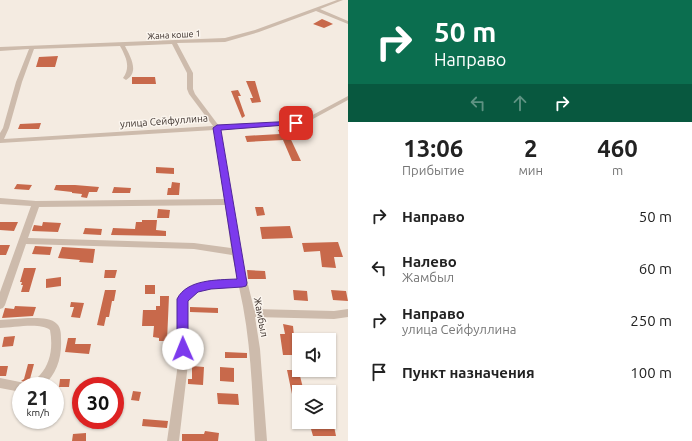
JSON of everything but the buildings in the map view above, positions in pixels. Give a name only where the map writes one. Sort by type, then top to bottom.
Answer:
[{"type":"street","name":"Жана коше 1","points":[[0,49],[174,43],[234,38],[341,0]]},
{"type":"street","points":[[316,9],[348,23]]},
{"type":"street","points":[[174,43],[192,78],[189,85],[192,94],[214,121],[217,128]]},
{"type":"street","points":[[122,45],[131,65],[131,71],[126,78]]},
{"type":"street","points":[[0,141],[6,128],[19,82],[32,48]]},
{"type":"street","name":"улица Сейфуллина","points":[[0,141],[296,123],[309,119],[348,98]]},
{"type":"street","name":"Жамбыл","points":[[217,128],[236,252],[250,313],[255,349],[261,441]]},
{"type":"street","points":[[0,201],[36,204],[229,202]]},
{"type":"street","points":[[0,305],[36,204]]},
{"type":"street","points":[[23,241],[194,246],[236,252]]},
{"type":"street","points":[[173,441],[183,364],[182,299],[195,288],[211,285],[242,283]]},
{"type":"street","points":[[250,313],[334,315],[348,313]]},
{"type":"street","points":[[0,324],[46,323],[53,326],[56,330],[54,363],[45,377]]},
{"type":"street","points":[[0,383],[12,385]]},
{"type":"route","points":[[183,349],[182,299],[195,288],[227,283],[242,283],[217,128],[296,123]]}]
